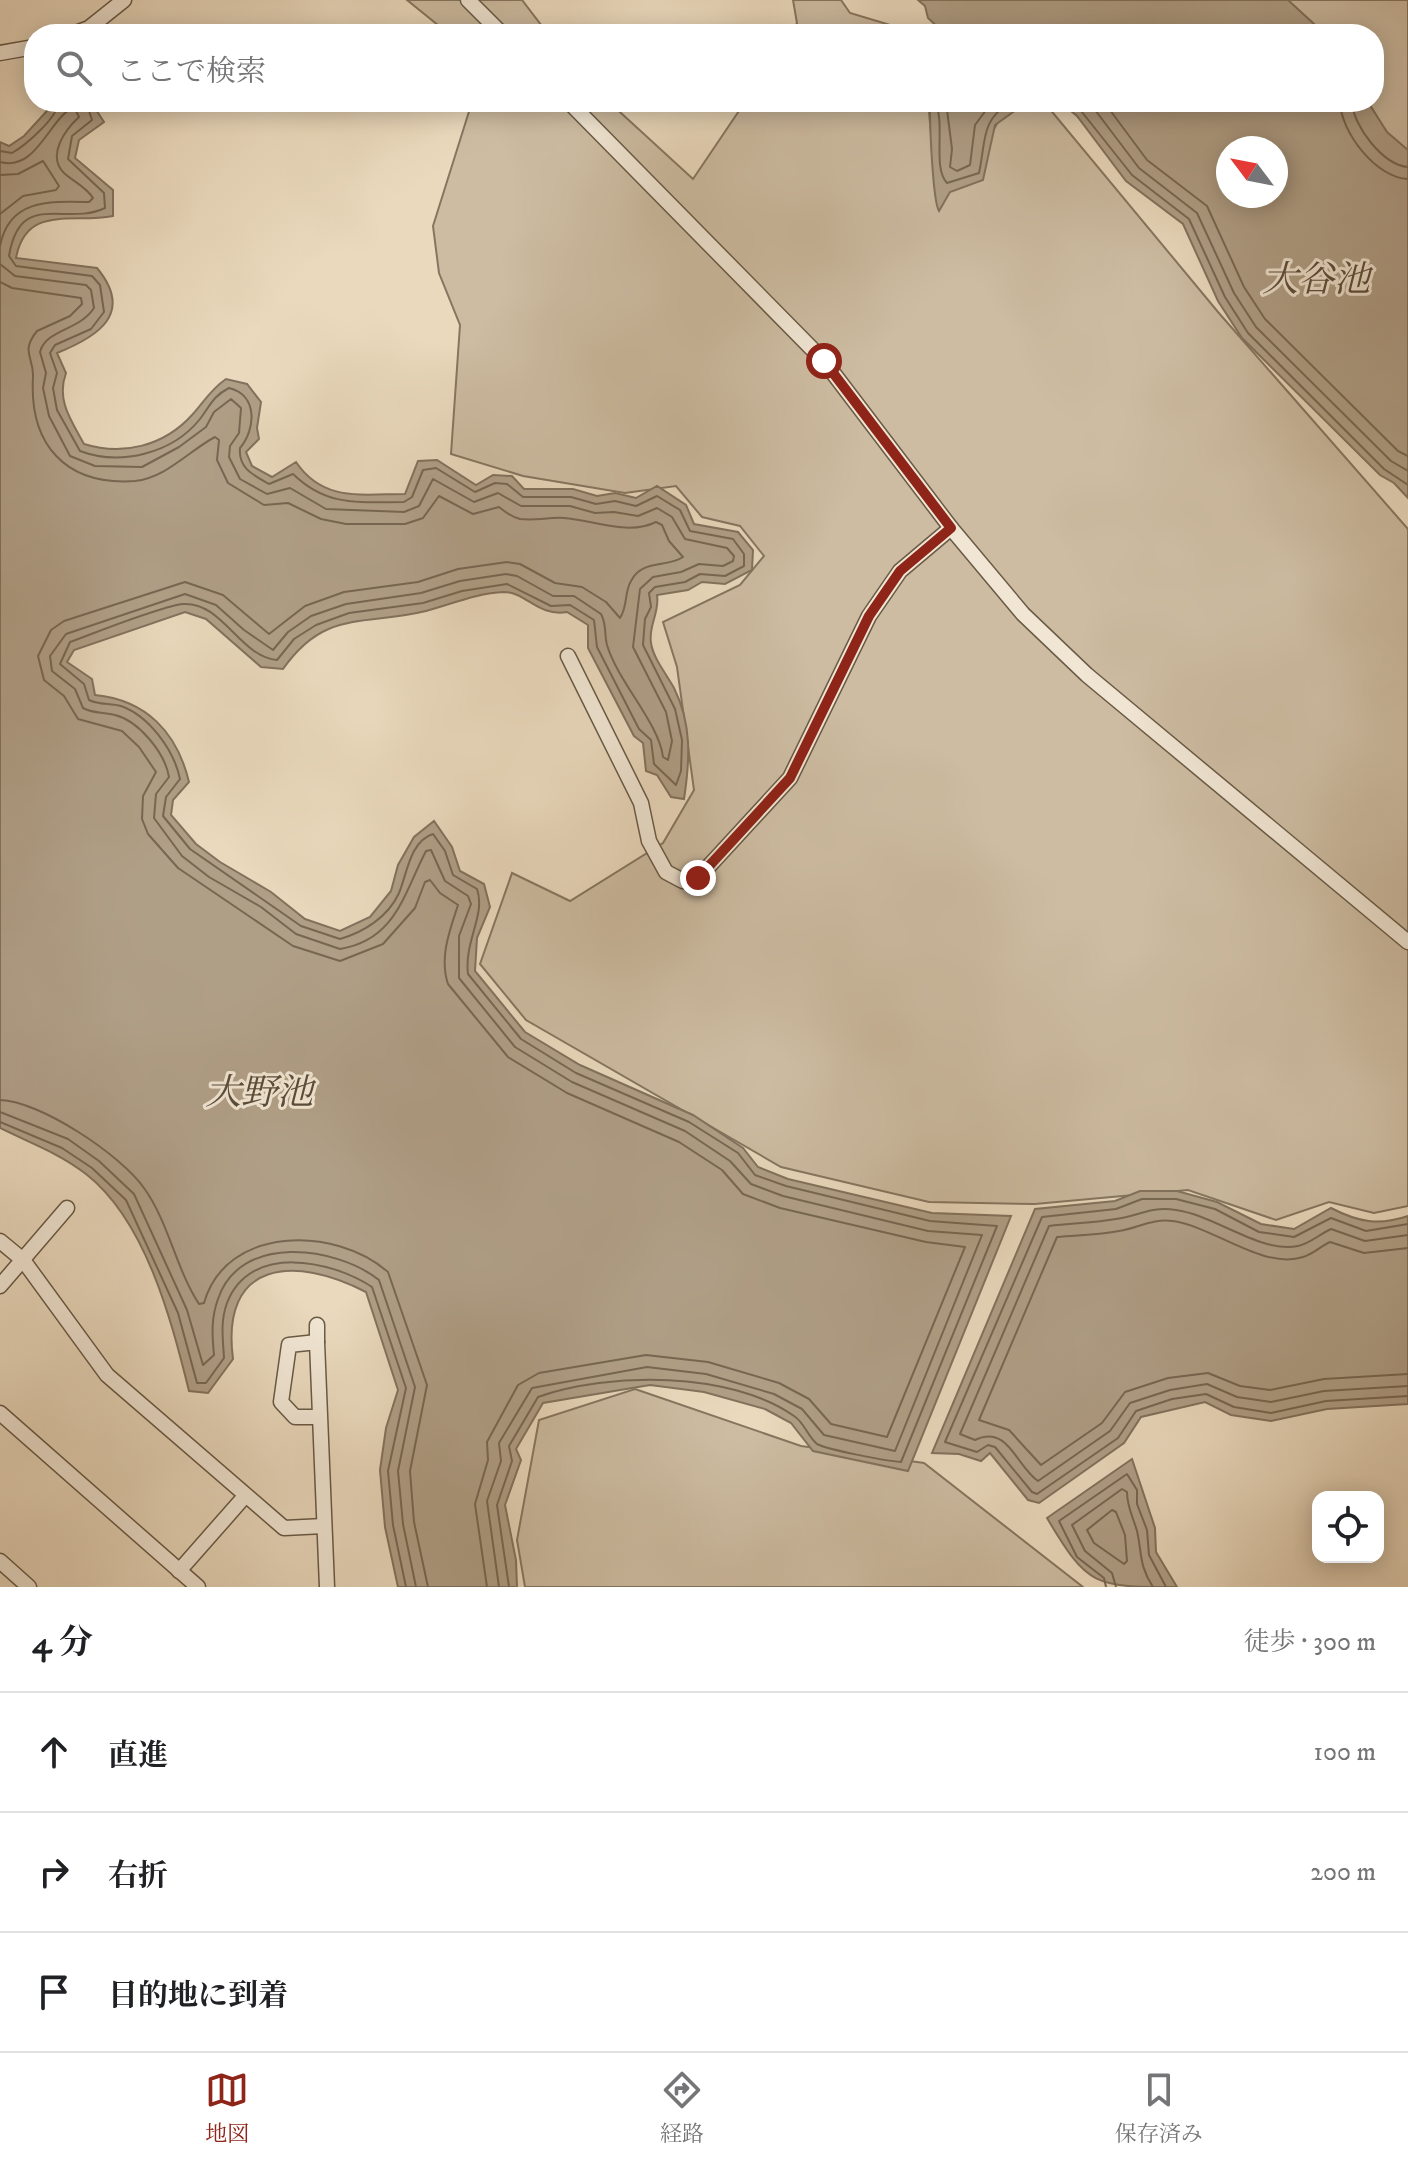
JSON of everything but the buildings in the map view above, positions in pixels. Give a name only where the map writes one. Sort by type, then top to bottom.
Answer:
[{"type":"street","points":[[94,24],[124,0]]},
{"type":"street","points":[[468,0],[492,24]]},
{"type":"street","points":[[0,53],[24,49]]},
{"type":"street","points":[[579,112],[824,361],[951,528],[1023,614],[1087,675],[1408,942]]},
{"type":"street","points":[[568,656],[641,803],[649,841],[666,872],[683,881],[698,878],[790,778],[869,616],[900,571],[951,528]]},
{"type":"street","points":[[0,1286],[67,1208]]},
{"type":"street","points":[[0,1241],[23,1260],[107,1375],[284,1528],[324,1526]]},
{"type":"street","points":[[317,1325],[327,1587]]},
{"type":"street","points":[[317,1342],[289,1345],[274,1401],[295,1417],[320,1417]]},
{"type":"street","points":[[0,1413],[198,1587]]},
{"type":"street","points":[[179,1571],[245,1496]]},
{"type":"street","points":[[0,1561],[29,1587]]},
{"type":"shaded area","points":[[407,0],[522,0],[540,24],[437,24]]},
{"type":"shaded area","points":[[793,0],[841,0],[850,13],[887,24],[796,24]]},
{"type":"shaded area","points":[[1268,0],[1408,0],[1408,154],[1356,112],[1384,112],[1384,24],[1286,24]]},
{"type":"shaded area","points":[[469,112],[620,112],[693,179],[738,112],[929,112],[934,165],[972,171],[1002,114],[1052,112],[1218,312],[1408,529],[1408,1206],[1374,1213],[1329,1202],[1276,1220],[1188,1190],[1035,1204],[929,1202],[781,1167],[526,1020],[480,964],[512,873],[570,901],[663,843],[694,790],[677,667],[663,622],[740,585],[764,556],[740,526],[702,517],[676,486],[625,493],[523,476],[451,454],[460,325],[439,273],[433,226]]},
{"type":"shaded area","points":[[635,1389],[801,1446],[924,1463],[1083,1587],[525,1587],[517,1540],[539,1420]]},
{"type":"water","points":[[918,0],[1288,0],[1314,24],[934,24],[928,18],[925,6]]},
{"type":"water","name":"大野池","points":[[46,112],[98,112],[104,122],[79,140],[75,158],[113,190],[113,216],[40,223],[21,241],[16,258],[97,268],[108,284],[112,311],[106,322],[85,339],[57,353],[66,373],[63,392],[66,410],[84,444],[113,449],[156,441],[181,426],[226,379],[247,384],[261,402],[257,428],[259,439],[246,452],[252,466],[272,477],[296,462],[318,484],[331,490],[358,494],[405,494],[418,461],[437,460],[476,485],[493,475],[512,476],[524,489],[573,489],[597,496],[615,493],[636,498],[657,486],[686,505],[694,524],[738,532],[753,550],[752,570],[725,584],[702,582],[688,590],[657,595],[651,643],[680,702],[687,729],[688,770],[684,799],[671,797],[657,775],[646,771],[643,743],[634,736],[588,648],[588,625],[567,612],[548,611],[512,593],[484,594],[426,611],[330,628],[299,650],[283,669],[261,667],[206,619],[185,612],[74,650],[67,662],[92,679],[95,695],[130,704],[157,722],[167,734],[184,764],[189,782],[173,800],[171,815],[196,844],[271,892],[305,919],[340,931],[370,917],[391,891],[398,865],[414,837],[434,821],[452,847],[460,871],[484,884],[490,907],[477,938],[475,971],[525,1032],[580,1065],[693,1115],[743,1148],[758,1167],[788,1179],[932,1213],[1011,1216],[908,1471],[813,1451],[791,1423],[765,1409],[704,1392],[650,1385],[543,1403],[516,1449],[521,1460],[505,1505],[516,1560],[517,1587],[398,1587],[385,1527],[380,1470],[386,1428],[398,1390],[366,1292],[313,1273],[289,1271],[268,1274],[251,1285],[238,1302],[232,1326],[233,1359],[208,1393],[189,1391],[174,1333],[153,1273],[125,1218],[107,1194],[86,1174],[55,1154],[0,1128],[0,142],[9,146],[24,136]]},
{"type":"water","points":[[930,112],[1013,112],[995,125],[983,180],[950,192],[939,211]]},
{"type":"water","name":"大谷池","points":[[1072,112],[1374,112],[1387,132],[1408,150],[1408,498],[1394,483],[1380,475],[1242,338],[1218,301],[1183,224],[1126,181]]},
{"type":"water","points":[[1140,1191],[1177,1191],[1217,1202],[1261,1224],[1294,1229],[1331,1208],[1369,1221],[1388,1221],[1408,1216],[1408,1404],[1327,1409],[1271,1421],[1231,1415],[1205,1402],[1141,1417],[1124,1443],[1039,1503],[1028,1500],[990,1453],[981,1461],[959,1454],[932,1453],[1035,1209],[1115,1201]]},
{"type":"water","points":[[1132,1459],[1155,1528],[1156,1552],[1177,1587],[1127,1586],[1096,1578],[1073,1558],[1047,1518]]},
{"type":"route","points":[[698,878],[790,778],[869,616],[900,571],[951,528],[824,361]]}]
